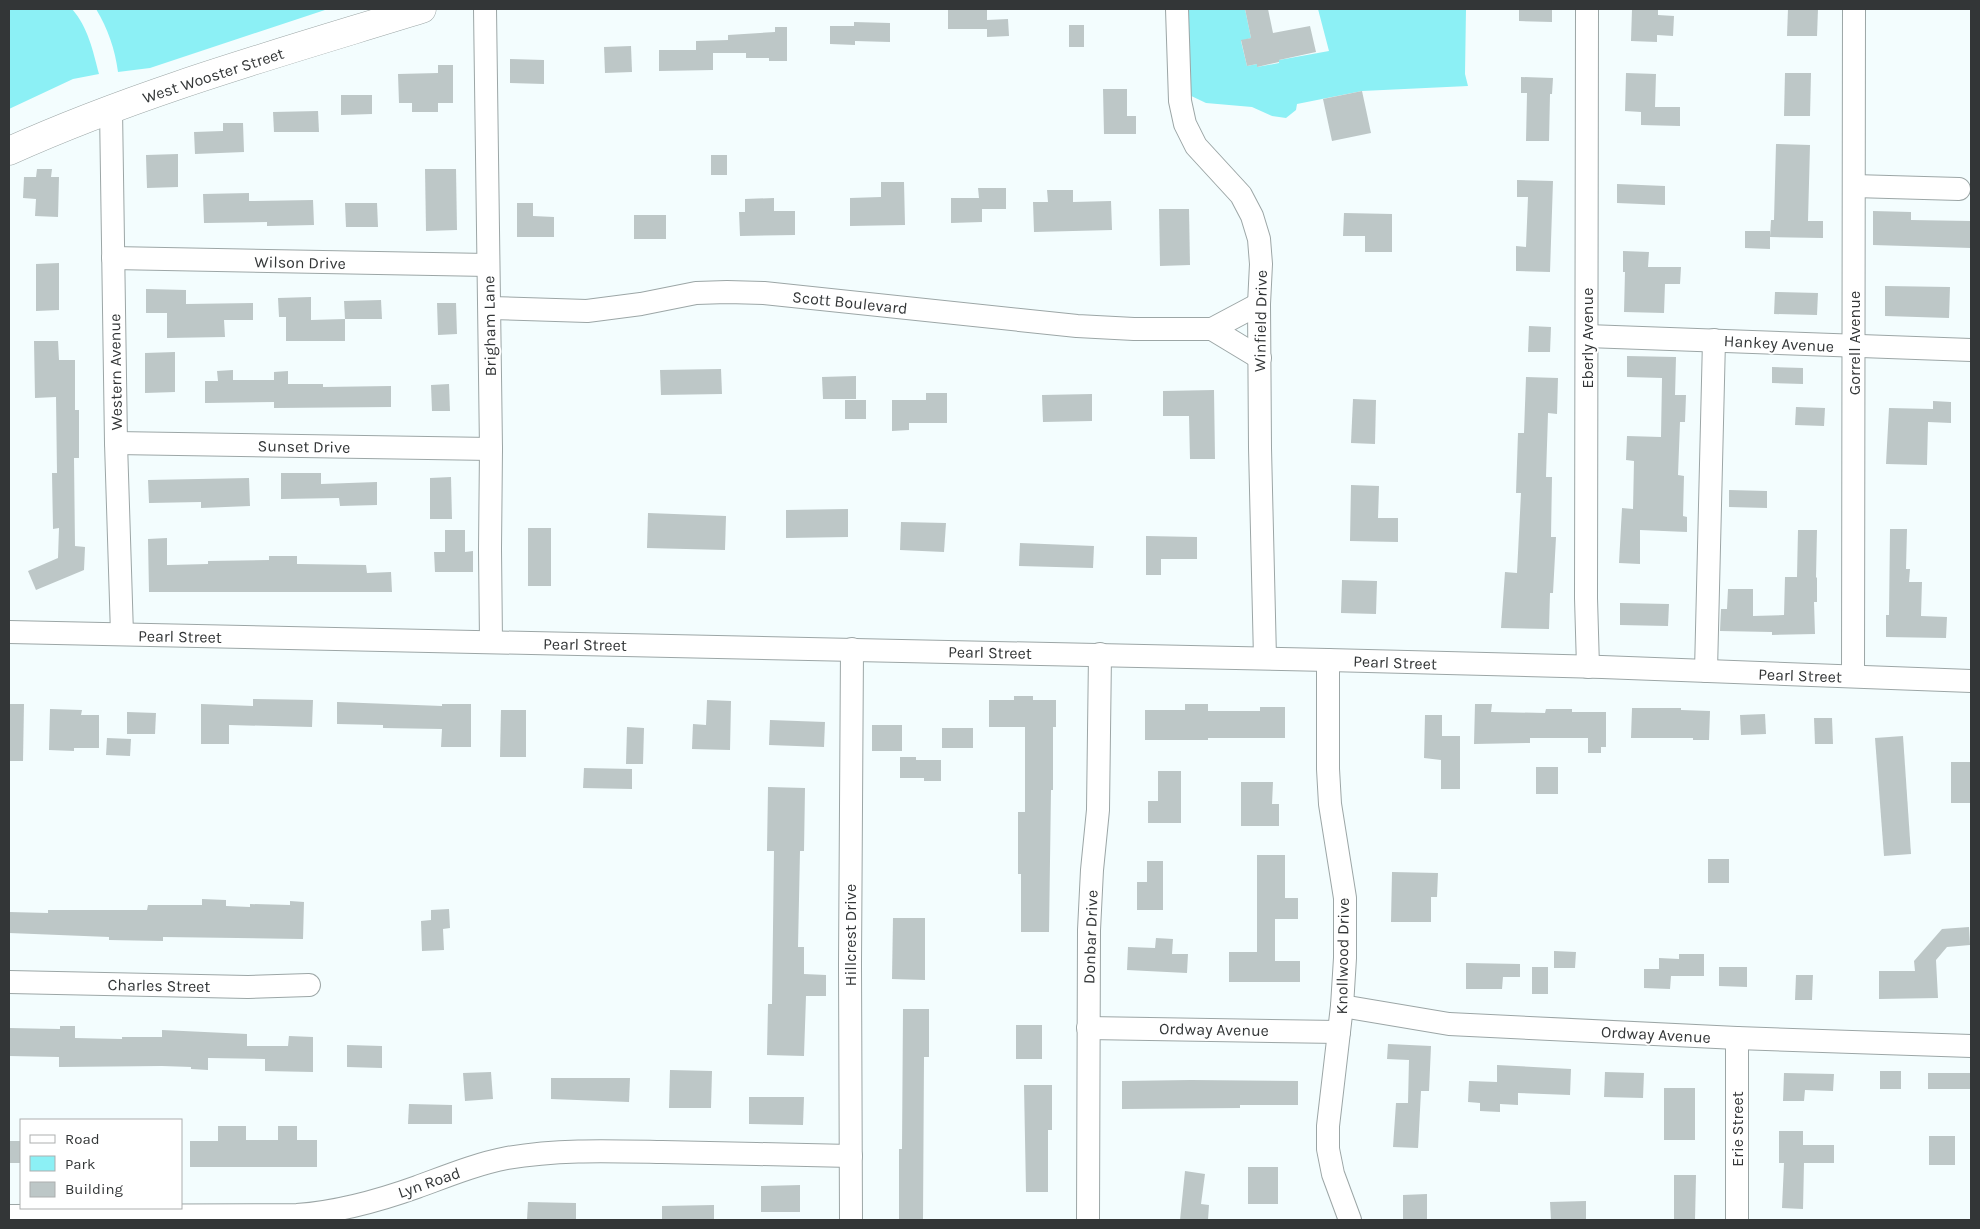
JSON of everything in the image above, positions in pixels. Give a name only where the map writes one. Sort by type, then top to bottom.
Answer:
[{"type":"main road","name":"West Wooster Street","points":[[9,151],[111,109],[422,9]]},
{"type":"street","name":"Brigham Lane","points":[[485,9],[490,308],[491,642]]},
{"type":"street","name":"Winfield Drive","points":[[1177,9],[1180,101],[1185,124],[1196,146],[1237,190],[1252,216],[1259,240],[1261,264],[1259,304],[1265,658]]},
{"type":"street","name":"Eberly Avenue","points":[[1587,9],[1586,598],[1588,668]]},
{"type":"street","name":"Gorrell Avenue","points":[[1853,676],[1854,9]]},
{"type":"street","name":"Western Avenue","points":[[111,109],[116,443],[122,634]]},
{"type":"street","points":[[1854,186],[1959,189]]},
{"type":"street","name":"Wilson Drive","points":[[113,258],[488,265]]},
{"type":"street","name":"Scott Boulevard","points":[[490,308],[588,311],[696,294],[727,292],[764,293],[1077,326],[1134,329],[1212,329],[1259,304]]},
{"type":"street","points":[[1212,329],[1260,358]]},
{"type":"street","name":"Hankey Avenue","points":[[1587,336],[1971,350]]},
{"type":"street","points":[[1706,672],[1714,340]]},
{"type":"street","name":"Sunset Drive","points":[[116,443],[491,450]]},
{"type":"street","name":"Pearl Street","points":[[9,632],[1265,658],[1971,680]]},
{"type":"street","name":"Hillcrest Drive","points":[[851,1220],[852,649]]},
{"type":"street","name":"Donbar Drive","points":[[1088,1220],[1089,930],[1098,810],[1100,654]]},
{"type":"street","name":"Knollwood Drive","points":[[1328,660],[1328,769],[1330,804],[1345,898],[1345,958],[1342,1006],[1328,1126],[1328,1149],[1333,1174],[1350,1220]]},
{"type":"street","name":"Charles Street","points":[[9,982],[248,987],[309,985]]},
{"type":"street","name":"Ordway Avenue","points":[[1342,1006],[1449,1024],[1737,1038],[1971,1046]]},
{"type":"street","name":"Ordway Avenue","points":[[1088,1028],[1339,1032]]},
{"type":"street","name":"Erie Street","points":[[1737,1038],[1737,1220]]},
{"type":"street","name":"Lyn Road","points":[[9,1216],[296,1215],[321,1213],[346,1209],[415,1188],[476,1166],[508,1158],[562,1152],[620,1151],[851,1156]]},
{"type":"green space","points":[[9,9],[72,9],[86,31],[99,74],[73,79],[9,109]]},
{"type":"green space","points":[[96,9],[328,9],[150,68],[118,72],[110,39]]},
{"type":"green space","points":[[1184,9],[1245,9],[1251,38],[1241,41],[1247,66],[1257,64],[1257,67],[1279,63],[1279,60],[1329,51],[1318,9],[1466,9],[1465,74],[1468,86],[1362,91],[1297,104],[1296,110],[1286,118],[1272,116],[1252,107],[1206,103],[1185,93]]},
{"type":"building","points":[[948,9],[987,9],[987,20],[1008,19],[1009,36],[987,37],[987,29],[948,29]]},
{"type":"building","points":[[1245,9],[1268,9],[1273,33],[1310,26],[1316,52],[1257,67],[1257,64],[1247,66],[1241,40],[1251,38]]},
{"type":"building","points":[[1519,9],[1552,9],[1552,22],[1519,21]]},
{"type":"building","points":[[1632,9],[1658,9],[1658,15],[1674,16],[1673,36],[1657,35],[1657,42],[1631,41]]},
{"type":"building","points":[[1788,9],[1818,9],[1817,36],[1787,36]]},
{"type":"building","points":[[854,22],[890,23],[890,42],[855,41],[855,45],[830,44],[830,26],[854,26]]},
{"type":"building","points":[[1069,25],[1084,25],[1084,47],[1069,47]]},
{"type":"building","points":[[775,27],[787,27],[787,61],[769,61],[769,58],[746,58],[746,53],[713,53],[713,70],[659,71],[659,50],[696,50],[696,41],[728,40],[728,35],[775,32]]},
{"type":"building","points":[[631,46],[632,72],[605,73],[604,47]]},
{"type":"building","points":[[510,59],[544,60],[544,84],[510,83]]},
{"type":"building","points":[[438,65],[453,65],[453,103],[438,103],[438,112],[412,112],[412,103],[399,103],[398,74],[438,73]]},
{"type":"building","points":[[1626,73],[1656,74],[1655,107],[1680,107],[1680,126],[1641,125],[1641,112],[1625,111]]},
{"type":"building","points":[[1785,73],[1811,73],[1810,116],[1784,116]]},
{"type":"building","points":[[1521,77],[1553,78],[1552,94],[1550,94],[1549,141],[1526,141],[1527,93],[1521,93]]},
{"type":"building","points":[[1103,89],[1127,89],[1127,116],[1136,116],[1136,134],[1104,134]]},
{"type":"building","points":[[1362,91],[1371,133],[1332,141],[1323,99]]},
{"type":"building","points":[[341,95],[372,95],[372,114],[341,115]]},
{"type":"building","points":[[318,111],[319,132],[274,132],[273,112]]},
{"type":"building","points":[[223,123],[243,123],[244,152],[195,154],[194,132],[223,131]]},
{"type":"building","points":[[1776,144],[1810,145],[1808,221],[1823,221],[1823,238],[1770,237],[1771,220],[1774,220]]},
{"type":"building","points":[[178,154],[178,187],[147,188],[146,155]]},
{"type":"building","points":[[711,155],[727,155],[727,175],[711,175]]},
{"type":"building","points":[[37,169],[52,169],[51,177],[59,177],[58,217],[35,216],[36,199],[23,198],[24,177],[36,177]]},
{"type":"building","points":[[425,169],[456,169],[457,230],[426,231]]},
{"type":"building","points":[[1517,180],[1553,181],[1550,272],[1516,271],[1516,246],[1526,247],[1528,197],[1517,197]]},
{"type":"building","points":[[881,182],[904,182],[905,225],[850,226],[850,198],[881,197]]},
{"type":"building","points":[[1617,184],[1665,186],[1665,205],[1617,203]]},
{"type":"building","points":[[978,188],[1006,188],[1006,209],[982,209],[982,222],[951,223],[951,198],[979,198]]},
{"type":"building","points":[[1047,190],[1073,190],[1073,202],[1111,201],[1112,230],[1034,232],[1033,202],[1048,202]]},
{"type":"building","points":[[249,193],[249,201],[313,200],[314,225],[267,226],[267,222],[204,223],[203,194]]},
{"type":"building","points":[[774,198],[774,211],[795,211],[795,235],[740,236],[739,212],[745,212],[745,199]]},
{"type":"building","points":[[345,203],[377,203],[378,227],[346,227]]},
{"type":"building","points":[[517,203],[533,203],[533,216],[554,217],[554,237],[517,237]]},
{"type":"building","points":[[1159,209],[1189,209],[1190,265],[1160,266]]},
{"type":"building","points":[[1873,211],[1911,212],[1911,220],[1971,221],[1971,248],[1873,245]]},
{"type":"building","points":[[1344,213],[1392,214],[1392,252],[1365,252],[1365,236],[1343,236]]},
{"type":"building","points":[[634,215],[666,215],[666,239],[634,239]]},
{"type":"building","points":[[1745,231],[1770,231],[1770,249],[1745,248]]},
{"type":"building","points":[[1623,251],[1649,252],[1648,267],[1681,267],[1680,284],[1665,284],[1664,313],[1624,312],[1625,272],[1623,272]]},
{"type":"building","points":[[59,263],[59,310],[36,311],[36,264]]},
{"type":"building","points":[[1885,286],[1950,287],[1949,318],[1885,316]]},
{"type":"building","points":[[146,289],[186,290],[186,304],[253,303],[253,320],[224,320],[225,337],[167,338],[167,313],[146,313]]},
{"type":"building","points":[[1775,292],[1818,293],[1817,315],[1774,314]]},
{"type":"building","points":[[311,297],[311,320],[345,319],[345,341],[286,341],[286,317],[279,317],[278,298]]},
{"type":"building","points":[[381,300],[382,319],[345,319],[344,301]]},
{"type":"building","points":[[437,303],[456,303],[457,334],[438,335]]},
{"type":"building","points":[[1529,326],[1551,327],[1550,352],[1528,352]]},
{"type":"building","points":[[34,341],[58,341],[59,360],[75,360],[75,410],[79,410],[79,458],[74,458],[75,546],[85,547],[84,570],[36,590],[28,571],[58,558],[59,528],[53,529],[52,473],[57,473],[56,397],[35,398]]},
{"type":"building","points":[[175,352],[175,392],[145,393],[145,353]]},
{"type":"building","points":[[1627,356],[1676,357],[1675,395],[1686,395],[1685,422],[1680,422],[1678,475],[1684,476],[1683,516],[1687,517],[1687,532],[1640,530],[1640,564],[1619,563],[1622,508],[1633,509],[1634,461],[1626,460],[1627,436],[1661,437],[1662,378],[1627,377]]},
{"type":"building","points":[[1772,367],[1803,368],[1803,384],[1772,383]]},
{"type":"building","points":[[721,369],[722,394],[661,395],[660,370]]},
{"type":"building","points":[[233,370],[233,380],[274,380],[274,372],[288,371],[288,384],[323,384],[323,387],[391,386],[391,407],[274,408],[274,402],[205,403],[205,381],[218,381],[217,371]]},
{"type":"building","points":[[856,376],[856,399],[823,399],[822,377]]},
{"type":"building","points":[[1526,377],[1558,378],[1557,414],[1548,413],[1546,477],[1552,477],[1551,537],[1556,537],[1553,593],[1550,593],[1549,629],[1501,628],[1505,572],[1517,573],[1521,493],[1516,493],[1518,433],[1524,433]]},
{"type":"building","points":[[449,384],[450,411],[432,411],[431,385]]},
{"type":"building","points":[[1214,390],[1215,459],[1190,459],[1189,416],[1163,416],[1163,391]]},
{"type":"building","points":[[926,393],[947,393],[947,423],[909,423],[909,430],[892,431],[892,400],[926,400]]},
{"type":"building","points":[[1092,394],[1092,421],[1043,422],[1042,395]]},
{"type":"building","points":[[1353,399],[1376,400],[1375,444],[1351,443]]},
{"type":"building","points":[[845,400],[866,400],[866,419],[845,419]]},
{"type":"building","points":[[1933,401],[1951,402],[1951,423],[1928,422],[1927,465],[1886,464],[1889,408],[1933,409]]},
{"type":"building","points":[[1796,407],[1825,408],[1824,426],[1795,425]]},
{"type":"building","points":[[281,473],[321,473],[321,484],[377,482],[377,505],[340,506],[339,498],[281,499]]},
{"type":"building","points":[[451,477],[452,519],[430,519],[430,478]]},
{"type":"building","points":[[249,478],[250,506],[201,508],[201,502],[149,503],[148,480]]},
{"type":"building","points":[[1351,485],[1379,486],[1378,518],[1398,518],[1398,542],[1350,541]]},
{"type":"building","points":[[1729,490],[1767,491],[1767,508],[1729,507]]},
{"type":"building","points":[[848,509],[848,537],[786,538],[786,510]]},
{"type":"building","points":[[648,513],[726,516],[725,550],[647,548]]},
{"type":"building","points":[[901,522],[946,523],[944,552],[900,550]]},
{"type":"building","points":[[528,528],[551,528],[551,586],[528,586]]},
{"type":"building","points":[[1890,529],[1907,529],[1906,569],[1910,569],[1909,582],[1922,582],[1921,616],[1947,617],[1946,638],[1886,637],[1886,615],[1889,615]]},
{"type":"building","points":[[445,530],[465,530],[465,552],[473,551],[473,572],[435,572],[434,552],[445,552]]},
{"type":"building","points":[[1798,530],[1817,530],[1817,602],[1814,602],[1815,634],[1772,635],[1772,632],[1720,631],[1721,609],[1727,609],[1728,589],[1753,589],[1753,616],[1784,615],[1785,577],[1797,577]]},
{"type":"building","points":[[1146,536],[1197,537],[1197,559],[1161,559],[1161,575],[1146,575]]},
{"type":"building","points":[[167,538],[167,565],[208,564],[208,561],[269,560],[269,556],[297,556],[297,564],[366,565],[367,573],[391,572],[392,592],[149,592],[148,539]]},
{"type":"building","points":[[1020,543],[1094,546],[1093,568],[1019,566]]},
{"type":"building","points":[[1342,580],[1377,581],[1376,614],[1341,613]]},
{"type":"building","points":[[1620,603],[1669,604],[1668,626],[1620,625]]},
{"type":"building","points":[[1014,696],[1033,696],[1033,700],[1056,700],[1056,727],[1053,727],[1053,790],[1051,790],[1049,932],[1021,932],[1021,874],[1018,874],[1018,812],[1025,812],[1025,727],[989,727],[989,700],[1014,700]]},
{"type":"building","points":[[253,699],[313,700],[312,727],[229,725],[229,744],[201,744],[201,704],[253,706]]},
{"type":"building","points":[[707,700],[731,701],[730,750],[692,749],[693,724],[706,725]]},
{"type":"building","points":[[337,702],[442,706],[442,704],[471,704],[471,747],[441,747],[442,729],[383,728],[383,725],[337,724]]},
{"type":"building","points":[[9,704],[24,704],[23,761],[9,761]]},
{"type":"building","points":[[1185,704],[1208,704],[1208,711],[1260,711],[1260,707],[1285,707],[1285,738],[1145,740],[1145,710],[1185,710]]},
{"type":"building","points":[[1475,704],[1492,704],[1491,712],[1545,713],[1546,709],[1572,709],[1572,712],[1606,712],[1606,747],[1601,747],[1601,753],[1588,753],[1588,738],[1530,738],[1530,743],[1474,744]]},
{"type":"building","points":[[1632,708],[1681,708],[1681,710],[1710,711],[1709,740],[1693,740],[1693,738],[1631,738]]},
{"type":"building","points":[[50,709],[82,710],[81,715],[99,715],[99,748],[74,748],[74,751],[49,750]]},
{"type":"building","points":[[501,710],[526,710],[526,757],[500,757]]},
{"type":"building","points":[[127,712],[156,713],[155,734],[127,734]]},
{"type":"building","points":[[1765,714],[1766,734],[1741,735],[1740,715]]},
{"type":"building","points":[[1425,715],[1442,715],[1442,736],[1460,736],[1460,789],[1441,789],[1441,760],[1424,758]]},
{"type":"building","points":[[1814,718],[1832,718],[1833,744],[1815,744]]},
{"type":"building","points":[[770,720],[825,722],[824,747],[769,745]]},
{"type":"building","points":[[872,725],[902,725],[902,751],[872,751]]},
{"type":"building","points":[[627,727],[644,728],[643,764],[626,764]]},
{"type":"building","points":[[942,728],[973,728],[973,748],[942,748]]},
{"type":"building","points":[[1903,736],[1911,854],[1884,856],[1875,738]]},
{"type":"building","points":[[107,738],[131,739],[130,756],[106,755]]},
{"type":"building","points":[[900,757],[916,757],[916,760],[941,760],[941,781],[924,781],[924,778],[900,778]]},
{"type":"building","points":[[1951,762],[1971,762],[1971,803],[1951,803]]},
{"type":"building","points":[[1536,767],[1558,767],[1558,794],[1536,794]]},
{"type":"building","points":[[584,768],[632,769],[632,789],[583,788]]},
{"type":"building","points":[[1158,771],[1181,771],[1181,823],[1148,823],[1148,801],[1158,801]]},
{"type":"building","points":[[1241,782],[1273,782],[1272,804],[1279,804],[1279,826],[1241,826]]},
{"type":"building","points":[[768,787],[805,788],[804,851],[800,851],[798,947],[804,947],[804,974],[826,975],[826,996],[806,996],[804,1056],[767,1055],[768,1004],[772,1004],[774,851],[767,851]]},
{"type":"building","points":[[1257,855],[1285,855],[1285,898],[1298,898],[1298,919],[1275,919],[1275,961],[1300,961],[1300,982],[1229,982],[1229,952],[1257,952]]},
{"type":"building","points":[[1708,859],[1729,859],[1729,883],[1708,883]]},
{"type":"building","points":[[1147,861],[1163,861],[1163,910],[1137,910],[1137,882],[1147,882]]},
{"type":"building","points":[[1392,872],[1438,873],[1437,897],[1431,897],[1431,922],[1391,922]]},
{"type":"building","points":[[202,899],[226,900],[226,906],[250,907],[250,904],[290,905],[290,901],[304,902],[303,939],[163,937],[163,941],[109,940],[109,937],[9,933],[9,912],[48,913],[48,910],[147,910],[148,905],[202,905]]},
{"type":"building","points":[[449,909],[450,928],[443,929],[444,950],[422,951],[421,921],[431,920],[431,910]]},
{"type":"building","points":[[893,918],[925,918],[925,980],[892,979]]},
{"type":"building","points":[[1969,927],[1970,945],[1947,947],[1936,960],[1938,998],[1879,999],[1879,971],[1915,971],[1914,961],[1942,929]]},
{"type":"building","points":[[1156,938],[1173,939],[1172,954],[1188,954],[1187,973],[1127,970],[1128,947],[1155,948]]},
{"type":"building","points":[[1554,951],[1576,952],[1575,968],[1554,968]]},
{"type":"building","points":[[1679,954],[1704,954],[1704,976],[1671,976],[1670,989],[1644,988],[1644,969],[1659,969],[1659,958],[1679,959]]},
{"type":"building","points":[[1466,963],[1520,964],[1520,977],[1503,977],[1502,989],[1466,989]]},
{"type":"building","points":[[1532,967],[1548,967],[1548,994],[1532,994]]},
{"type":"building","points":[[1719,967],[1747,967],[1747,987],[1719,986]]},
{"type":"building","points":[[1796,975],[1813,975],[1812,1000],[1795,1000]]},
{"type":"building","points":[[903,1009],[929,1009],[929,1057],[924,1057],[923,1220],[899,1220],[899,1149],[902,1149]]},
{"type":"building","points":[[1016,1025],[1042,1025],[1042,1059],[1016,1059]]},
{"type":"building","points":[[60,1026],[75,1026],[75,1038],[122,1039],[122,1037],[162,1037],[162,1030],[247,1034],[247,1046],[288,1046],[289,1036],[313,1037],[313,1072],[265,1071],[265,1059],[208,1058],[208,1070],[191,1069],[191,1067],[162,1066],[59,1067],[59,1057],[9,1056],[9,1028],[60,1029]]},
{"type":"building","points":[[1388,1044],[1431,1046],[1429,1091],[1421,1091],[1418,1148],[1393,1147],[1396,1103],[1408,1103],[1409,1060],[1387,1059]]},
{"type":"building","points":[[347,1045],[382,1046],[382,1068],[347,1067]]},
{"type":"building","points":[[1497,1065],[1571,1069],[1570,1095],[1518,1093],[1518,1105],[1500,1104],[1500,1112],[1480,1111],[1480,1103],[1468,1102],[1469,1081],[1497,1082]]},
{"type":"building","points":[[670,1070],[712,1071],[711,1108],[669,1108]]},
{"type":"building","points":[[1880,1071],[1901,1071],[1901,1089],[1880,1089]]},
{"type":"building","points":[[491,1072],[493,1099],[465,1101],[463,1073]]},
{"type":"building","points":[[1605,1072],[1644,1073],[1643,1098],[1604,1097]]},
{"type":"building","points":[[1784,1073],[1834,1074],[1833,1091],[1805,1090],[1804,1101],[1783,1101]]},
{"type":"building","points":[[1928,1073],[1971,1073],[1971,1089],[1928,1089]]},
{"type":"building","points":[[551,1078],[630,1078],[629,1102],[551,1099]]},
{"type":"building","points":[[1122,1081],[1298,1081],[1298,1105],[1240,1105],[1240,1108],[1122,1109]]},
{"type":"building","points":[[1024,1085],[1052,1085],[1052,1130],[1048,1130],[1048,1192],[1026,1192]]},
{"type":"building","points":[[1664,1088],[1695,1088],[1695,1140],[1664,1140]]},
{"type":"building","points":[[749,1097],[804,1097],[803,1125],[749,1124]]},
{"type":"building","points":[[409,1104],[452,1105],[452,1124],[408,1124]]},
{"type":"building","points":[[218,1126],[246,1126],[246,1140],[278,1140],[278,1126],[297,1126],[297,1140],[317,1140],[317,1167],[190,1167],[190,1141],[218,1141]]},
{"type":"building","points":[[1779,1131],[1803,1131],[1803,1145],[1834,1145],[1834,1163],[1804,1163],[1803,1209],[1782,1208],[1784,1163],[1779,1163]]},
{"type":"building","points":[[1929,1136],[1955,1136],[1955,1165],[1929,1165]]},
{"type":"building","points":[[9,1141],[20,1141],[20,1163],[9,1163]]},
{"type":"building","points":[[1248,1167],[1278,1167],[1278,1204],[1248,1204]]},
{"type":"building","points":[[1185,1171],[1205,1174],[1201,1204],[1209,1205],[1208,1220],[1180,1220]]},
{"type":"building","points":[[1674,1175],[1696,1175],[1695,1220],[1674,1220]]},
{"type":"building","points":[[800,1185],[800,1212],[761,1212],[761,1186]]},
{"type":"building","points":[[1427,1194],[1427,1220],[1403,1220],[1403,1195]]},
{"type":"building","points":[[1586,1201],[1586,1220],[1551,1220],[1550,1202]]},
{"type":"building","points":[[528,1202],[576,1203],[576,1220],[527,1220]]},
{"type":"building","points":[[714,1205],[714,1220],[662,1220],[662,1206]]}]
